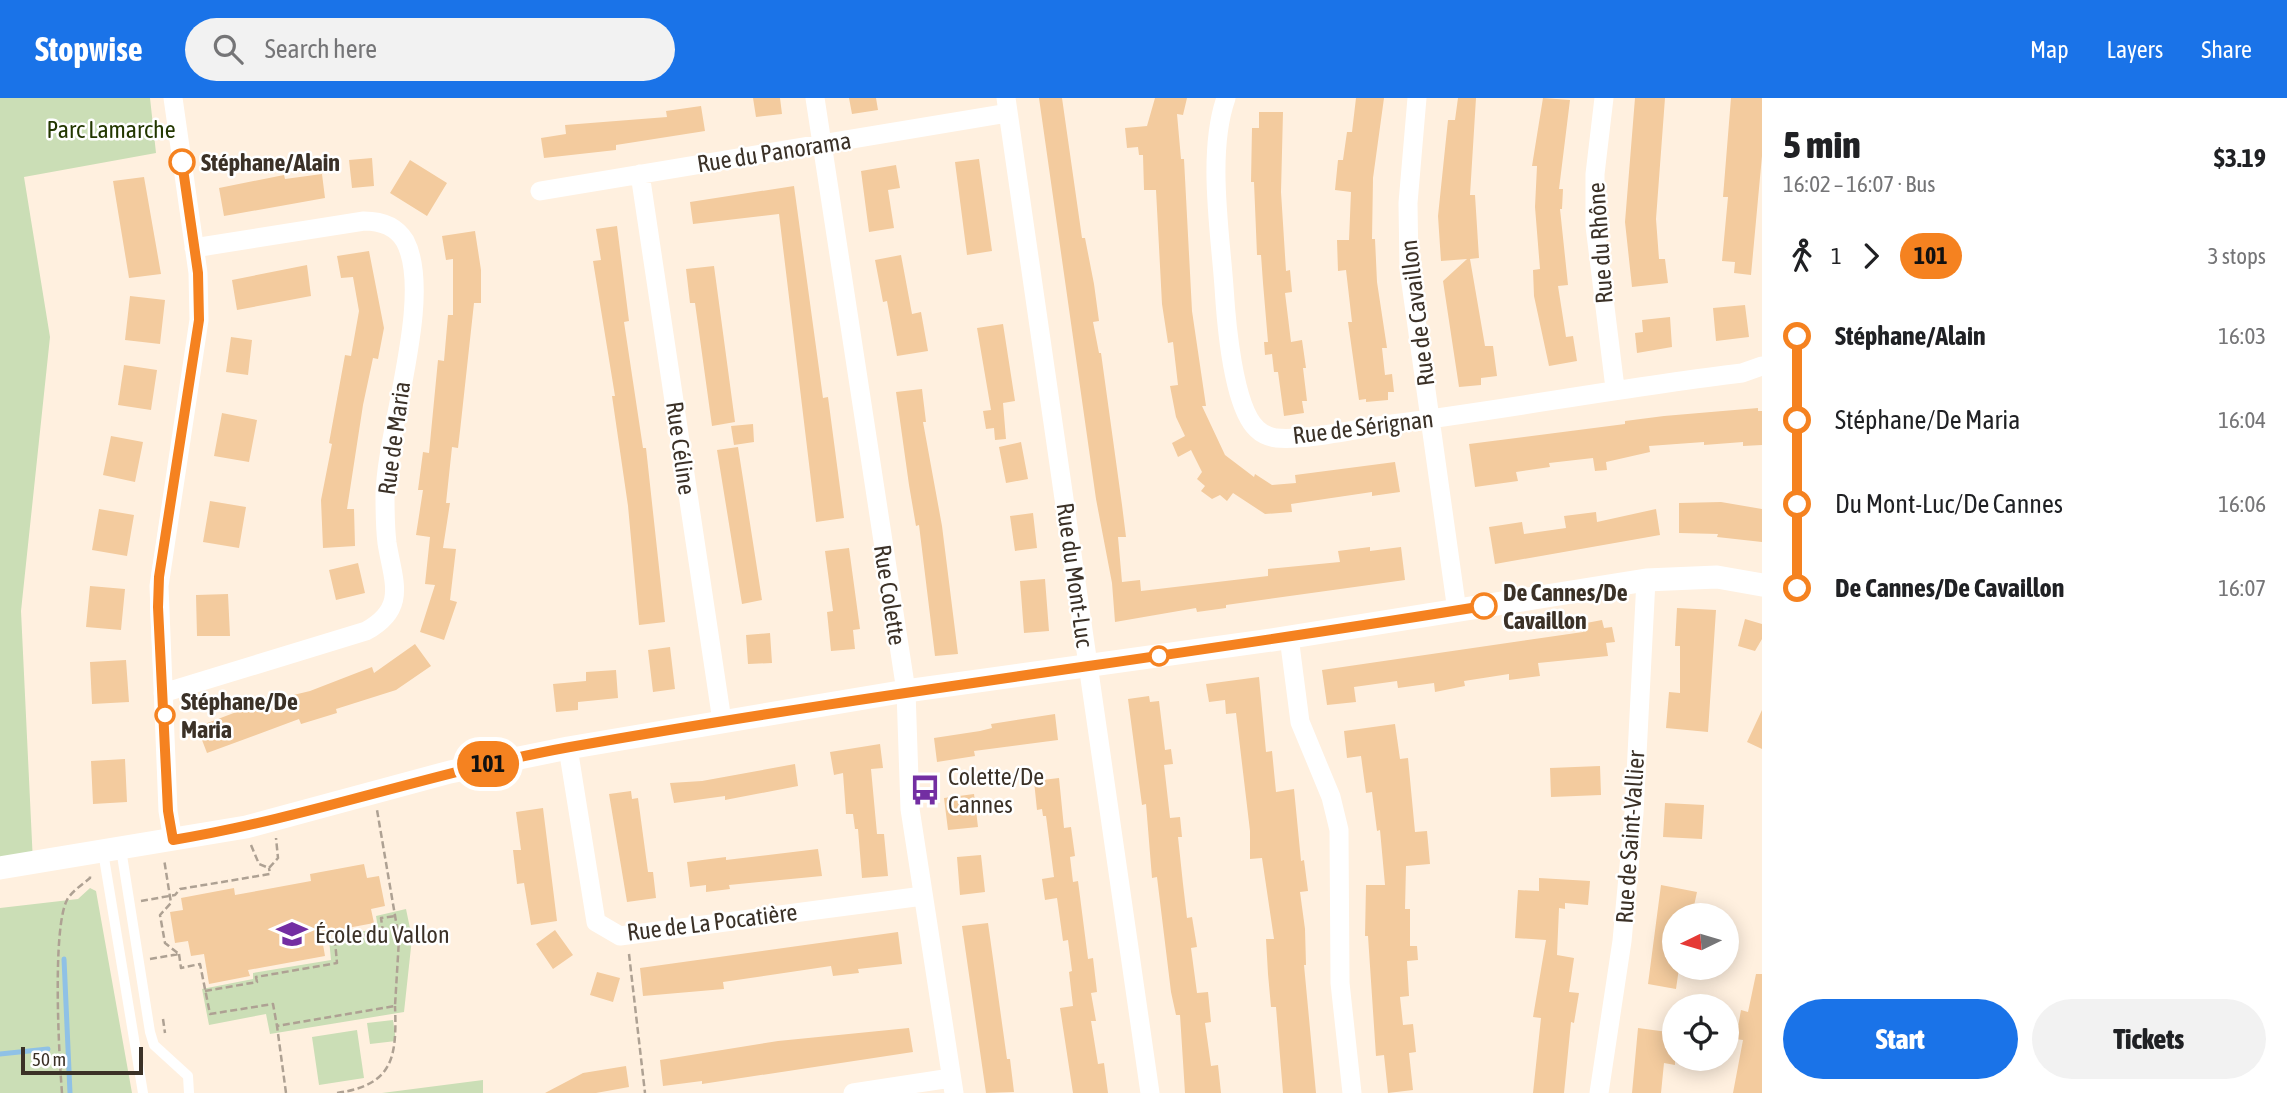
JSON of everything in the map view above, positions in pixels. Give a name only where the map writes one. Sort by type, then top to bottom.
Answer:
[{"type":"street","points":[[173,98],[198,273],[198,337],[159,577],[168,811],[173,840]]},
{"type":"street","name":"Rue Colette","points":[[815,98],[906,691],[910,809],[952,1085]]},
{"type":"street","name":"Rue de Sérignan","points":[[1226,98],[1219,129],[1218,165],[1225,298],[1242,400],[1257,429],[1276,438],[1430,419],[1615,388],[1742,373],[1762,366]]},
{"type":"street","name":"Rue de Cavaillon","points":[[1417,98],[1409,181],[1408,246],[1457,611]]},
{"type":"street","name":"Rue du Rhône","points":[[1604,98],[1595,174],[1595,226],[1615,388]]},
{"type":"street","name":"Rue du Panorama","points":[[540,191],[821,145],[1007,106]]},
{"type":"street","name":"Rue du Mont-Luc","points":[[1007,106],[1150,1093]]},
{"type":"street","name":"Rue Céline","points":[[640,174],[722,721]]},
{"type":"street","name":"Rue de Maria","points":[[163,693],[366,631],[384,619],[391,610],[396,587],[387,543],[385,490],[413,305],[406,244],[392,227],[364,221],[194,248]]},
{"type":"street","points":[[0,868],[246,827],[450,772],[568,748],[906,691],[1289,637],[1646,580],[1717,577],[1762,585]]},
{"type":"street","name":"Rue de Saint-Vallier","points":[[1599,1093],[1622,941],[1634,813],[1646,580]]},
{"type":"street","points":[[1289,637],[1300,722],[1331,797],[1339,830],[1340,983],[1352,1093]]},
{"type":"street","name":"Rue de La Pocatière","points":[[568,748],[596,922],[620,936],[923,895]]},
{"type":"street","points":[[853,1093],[952,1085]]},
{"type":"lane","points":[[105,851],[143,1093]]},
{"type":"lane","points":[[105,851],[154,1045],[188,1076],[189,1093]]},
{"type":"path","points":[[337,1093],[371,1085],[384,1074],[395,1045],[399,939],[374,793]]},
{"type":"path","points":[[269,868],[278,858],[274,820]]},
{"type":"path","points":[[141,901],[170,896],[180,889],[270,874],[269,868],[254,859],[246,827]]},
{"type":"path","points":[[62,1093],[58,1005],[62,924],[67,900],[90,878],[105,851]]},
{"type":"path","points":[[164,866],[171,902],[160,915],[165,943],[179,954],[181,968],[200,964],[210,1014],[273,1004],[286,1093]]},
{"type":"path","points":[[205,991],[257,982],[256,977],[337,963],[335,941],[383,932],[381,918],[395,916]]},
{"type":"path","points":[[626,935],[645,1093]]},
{"type":"path","points":[[150,959],[179,954]]},
{"type":"path","points":[[277,1026],[395,1006]]},
{"type":"green space","name":"Parc Lamarche","points":[[0,98],[150,98],[156,153],[24,177],[50,337],[21,611],[33,863],[0,868]]},
{"type":"green space","points":[[90,888],[96,891],[132,1093],[0,1093],[0,908],[78,899]]},
{"type":"green space","points":[[406,909],[412,938],[404,1012],[270,1034],[266,1014],[209,1025],[202,989],[253,979],[253,973],[331,960],[329,939],[378,928],[376,916]]},
{"type":"green space","points":[[393,1020],[396,1041],[370,1044],[367,1023]]},
{"type":"green space","points":[[357,1030],[364,1078],[319,1085],[312,1037]]},
{"type":"green space","points":[[483,1080],[483,1093],[382,1093]]},
{"type":"building","points":[[753,98],[780,98],[782,114],[756,117]]},
{"type":"building","points":[[849,98],[876,98],[878,110],[852,114]]},
{"type":"building","points":[[1039,98],[1062,98],[1082,238],[1085,238],[1094,284],[1099,321],[1093,322],[1101,353],[1126,537],[1118,537],[1122,582],[1140,580],[1141,591],[1268,576],[1268,569],[1340,562],[1338,551],[1370,547],[1370,551],[1401,547],[1405,580],[1226,605],[1226,608],[1197,612],[1196,608],[1115,622],[1112,583],[1096,499]]},
{"type":"building","points":[[1155,98],[1187,98],[1183,115],[1177,114],[1181,159],[1184,159],[1192,311],[1206,406],[1202,406],[1225,455],[1254,477],[1255,474],[1272,485],[1296,483],[1295,475],[1395,462],[1400,492],[1372,496],[1372,492],[1291,504],[1292,512],[1265,514],[1233,493],[1227,501],[1220,495],[1212,499],[1201,491],[1205,486],[1197,479],[1202,472],[1191,450],[1178,457],[1172,443],[1185,436],[1176,417],[1170,386],[1178,385],[1173,342],[1168,343],[1162,304],[1156,190],[1144,190],[1143,155],[1139,155],[1138,147],[1127,148],[1125,128],[1147,126]]},
{"type":"building","points":[[1356,98],[1384,98],[1373,178],[1372,239],[1375,239],[1377,282],[1387,348],[1382,348],[1385,375],[1392,374],[1394,392],[1388,392],[1388,400],[1366,402],[1366,399],[1359,400],[1348,322],[1352,322],[1346,270],[1338,271],[1337,240],[1349,240],[1351,192],[1335,190],[1338,160],[1343,160],[1347,132],[1352,132]]},
{"type":"building","points":[[1458,98],[1476,98],[1470,195],[1475,195],[1479,258],[1470,259],[1485,346],[1493,346],[1497,376],[1481,378],[1481,385],[1459,387],[1443,281],[1467,259],[1441,261],[1438,216],[1448,120],[1455,120]]},
{"type":"building","points":[[1543,98],[1570,100],[1559,189],[1563,189],[1560,209],[1568,285],[1558,286],[1566,337],[1573,336],[1577,361],[1549,366],[1534,296],[1533,270],[1540,269],[1535,207],[1537,166],[1532,166]]},
{"type":"building","points":[[1635,98],[1665,98],[1656,219],[1659,259],[1665,259],[1668,283],[1632,287],[1625,222]]},
{"type":"building","points":[[1731,98],[1762,98],[1762,156],[1751,275],[1734,273],[1735,262],[1722,261],[1728,197],[1723,197]]},
{"type":"building","points":[[701,106],[705,131],[616,145],[616,150],[544,158],[541,138],[566,134],[565,125],[667,117],[666,111]]},
{"type":"building","points":[[1259,112],[1283,112],[1281,192],[1286,271],[1290,270],[1292,292],[1285,293],[1291,342],[1302,340],[1306,368],[1303,368],[1307,401],[1302,401],[1304,413],[1284,416],[1278,372],[1274,372],[1272,354],[1265,355],[1264,342],[1268,342],[1261,255],[1257,255],[1254,182],[1251,182],[1252,128],[1259,128]]},
{"type":"building","points":[[372,158],[374,186],[352,188],[349,160]]},
{"type":"building","points":[[979,159],[992,251],[967,255],[955,162]]},
{"type":"building","points":[[410,160],[447,183],[427,216],[390,193]]},
{"type":"building","points":[[896,165],[900,188],[888,190],[894,228],[869,232],[861,171]]},
{"type":"building","points":[[322,174],[325,198],[224,216],[219,188],[284,175],[285,179]]},
{"type":"building","points":[[144,177],[161,274],[129,278],[113,181]]},
{"type":"building","points":[[794,186],[823,398],[828,397],[844,518],[816,522],[779,214],[693,224],[690,202]]},
{"type":"building","points":[[617,226],[629,321],[624,322],[643,448],[646,448],[665,622],[639,625],[628,506],[612,396],[615,396],[593,261],[601,260],[596,229]]},
{"type":"building","points":[[475,231],[481,270],[481,303],[474,303],[458,448],[452,447],[446,503],[450,503],[443,548],[456,549],[450,600],[457,602],[444,640],[420,632],[435,585],[425,584],[430,537],[416,535],[423,490],[418,490],[423,452],[429,453],[438,360],[444,361],[448,315],[453,315],[453,259],[446,260],[442,236]]},
{"type":"building","points":[[369,251],[384,328],[378,359],[373,358],[363,405],[347,509],[354,509],[355,546],[323,548],[321,500],[332,444],[329,443],[345,355],[351,356],[359,311],[353,277],[341,278],[337,256]]},
{"type":"building","points":[[901,255],[912,314],[921,312],[928,351],[897,356],[887,301],[883,302],[875,260]]},
{"type":"building","points":[[307,265],[311,296],[237,310],[232,280]]},
{"type":"building","points":[[714,266],[735,422],[712,426],[695,303],[690,303],[686,269]]},
{"type":"building","points":[[130,296],[165,300],[160,344],[125,340]]},
{"type":"building","points":[[1745,305],[1749,337],[1716,341],[1713,308]]},
{"type":"building","points":[[1670,317],[1672,347],[1637,353],[1635,333],[1643,332],[1642,320]]},
{"type":"building","points":[[1003,324],[1015,401],[1003,403],[1006,439],[995,440],[994,428],[986,429],[983,411],[991,410],[977,328]]},
{"type":"building","points":[[231,337],[252,340],[248,375],[226,372]]},
{"type":"building","points":[[124,365],[157,370],[151,410],[118,405]]},
{"type":"building","points":[[922,389],[926,422],[923,422],[942,526],[958,654],[935,656],[919,525],[916,526],[896,392]]},
{"type":"building","points":[[1758,408],[1758,411],[1762,411],[1762,445],[1743,446],[1743,442],[1704,445],[1704,442],[1649,446],[1650,452],[1606,462],[1607,470],[1595,471],[1593,458],[1549,463],[1550,467],[1516,472],[1518,481],[1475,487],[1469,444],[1625,424],[1625,421],[1664,416]]},
{"type":"building","points":[[222,413],[257,420],[249,462],[214,456]]},
{"type":"building","points":[[753,424],[754,442],[734,445],[731,426]]},
{"type":"building","points":[[111,436],[143,442],[135,482],[103,475]]},
{"type":"building","points":[[1021,442],[1028,479],[1006,483],[999,447]]},
{"type":"building","points":[[738,447],[762,600],[742,604],[717,450]]},
{"type":"building","points":[[210,501],[246,507],[239,548],[203,542]]},
{"type":"building","points":[[1721,502],[1762,509],[1762,542],[1717,537],[1718,534],[1679,533],[1679,503]]},
{"type":"building","points":[[99,509],[134,515],[127,556],[92,550]]},
{"type":"building","points":[[1656,509],[1660,535],[1495,564],[1489,527],[1522,522],[1524,534],[1566,528],[1564,516],[1596,512],[1597,522]]},
{"type":"building","points":[[1033,513],[1037,548],[1015,551],[1010,516]]},
{"type":"building","points":[[849,548],[860,629],[853,630],[855,649],[831,651],[827,612],[833,611],[825,551]]},
{"type":"building","points":[[358,563],[365,593],[336,600],[329,570]]},
{"type":"building","points":[[1045,579],[1049,631],[1024,633],[1020,581]]},
{"type":"building","points":[[90,586],[125,589],[121,630],[86,627]]},
{"type":"building","points":[[228,594],[230,636],[197,636],[196,595]]},
{"type":"building","points":[[1677,608],[1716,610],[1708,732],[1666,728],[1669,692],[1680,693],[1680,646],[1675,646]]},
{"type":"building","points":[[1745,619],[1762,624],[1762,639],[1755,651],[1738,646]]},
{"type":"building","points":[[1602,620],[1604,628],[1612,627],[1615,642],[1606,643],[1608,656],[1538,663],[1540,676],[1509,680],[1509,674],[1464,681],[1465,686],[1435,692],[1434,683],[1398,688],[1397,681],[1354,687],[1356,702],[1327,705],[1322,670],[1583,632],[1581,624]]},
{"type":"building","points":[[770,633],[772,663],[748,664],[746,635]]},
{"type":"building","points":[[415,644],[431,666],[396,690],[336,709],[337,713],[301,724],[299,719],[207,753],[197,727],[260,703],[310,691],[372,667],[374,673]]},
{"type":"building","points":[[670,647],[675,689],[653,692],[648,650]]},
{"type":"building","points":[[126,660],[129,702],[92,704],[90,662]]},
{"type":"building","points":[[616,670],[618,698],[578,702],[578,710],[556,712],[553,684],[586,681],[586,672]]},
{"type":"building","points":[[1259,677],[1266,752],[1272,751],[1276,792],[1294,789],[1301,861],[1304,860],[1308,891],[1300,892],[1316,1093],[1283,1093],[1276,1007],[1271,1007],[1268,974],[1266,939],[1274,939],[1262,858],[1250,859],[1250,831],[1236,713],[1226,714],[1225,700],[1209,702],[1206,684]]},
{"type":"building","points":[[1149,696],[1150,702],[1159,701],[1165,750],[1171,749],[1173,764],[1164,765],[1170,818],[1180,817],[1182,837],[1178,837],[1187,918],[1192,917],[1197,947],[1191,948],[1197,993],[1208,992],[1211,1022],[1205,1023],[1211,1066],[1218,1065],[1221,1093],[1185,1093],[1180,1015],[1176,1015],[1171,992],[1157,877],[1152,878],[1146,804],[1142,805],[1128,699]]},
{"type":"building","points":[[1762,710],[1762,749],[1747,742]]},
{"type":"building","points":[[1055,714],[1058,740],[974,751],[975,756],[937,762],[934,738],[980,731],[992,728],[991,724]]},
{"type":"building","points":[[1395,724],[1400,759],[1408,758],[1415,832],[1427,831],[1430,864],[1406,866],[1405,909],[1410,909],[1410,946],[1417,946],[1418,960],[1407,961],[1409,996],[1400,997],[1403,1025],[1413,1024],[1416,1052],[1409,1053],[1413,1090],[1388,1093],[1384,1055],[1376,1056],[1368,936],[1365,936],[1366,885],[1385,885],[1380,830],[1377,831],[1372,792],[1366,793],[1361,756],[1347,758],[1344,731]]},
{"type":"building","points":[[880,744],[883,768],[871,769],[877,834],[884,834],[888,876],[862,878],[858,829],[855,829],[853,814],[846,814],[843,773],[834,775],[830,752]]},
{"type":"building","points":[[125,759],[127,802],[93,804],[91,761]]},
{"type":"building","points":[[795,764],[798,786],[725,800],[725,796],[674,803],[670,783],[702,781]]},
{"type":"building","points":[[1600,766],[1601,795],[1551,797],[1550,768]]},
{"type":"building","points":[[1059,778],[1064,828],[1071,827],[1075,856],[1070,857],[1073,882],[1078,881],[1088,959],[1093,958],[1097,992],[1091,993],[1096,1021],[1091,1021],[1098,1064],[1104,1063],[1108,1093],[1073,1093],[1060,1008],[1073,1006],[1069,972],[1072,971],[1068,940],[1063,941],[1057,898],[1045,900],[1042,879],[1054,877],[1046,816],[1043,816],[1042,809],[1037,810],[1034,781]]},
{"type":"building","points":[[631,791],[632,799],[638,798],[648,872],[653,872],[656,898],[627,902],[609,794]]},
{"type":"building","points":[[974,794],[978,827],[948,830],[944,798]]},
{"type":"building","points":[[1665,803],[1704,805],[1702,839],[1663,837]]},
{"type":"building","points":[[543,808],[557,921],[531,925],[524,883],[517,884],[513,850],[521,850],[516,812]]},
{"type":"building","points":[[818,849],[822,876],[729,885],[730,889],[706,892],[706,885],[690,887],[687,862]]},
{"type":"building","points":[[981,855],[985,892],[960,895],[957,857]]},
{"type":"building","points":[[364,864],[367,878],[379,876],[385,906],[371,909],[374,923],[321,933],[325,956],[248,970],[250,976],[209,984],[204,954],[191,956],[188,941],[175,943],[170,912],[183,910],[181,898],[234,888],[235,895],[311,881],[310,874]]},
{"type":"building","points":[[1539,878],[1590,881],[1588,905],[1565,903],[1565,909],[1559,908],[1557,955],[1574,958],[1569,992],[1579,993],[1574,1023],[1571,1022],[1564,1093],[1533,1093],[1541,1018],[1533,1017],[1546,940],[1515,938],[1518,890],[1539,891]]},
{"type":"building","points":[[1661,885],[1697,892],[1695,903],[1662,903],[1662,980],[1677,980],[1676,989],[1648,984]]},
{"type":"building","points":[[988,923],[1014,1092],[986,1093],[962,926]]},
{"type":"building","points":[[555,930],[573,955],[553,969],[536,944]]},
{"type":"building","points":[[898,932],[902,964],[858,969],[859,973],[833,976],[831,966],[723,982],[724,989],[643,996],[640,968]]},
{"type":"building","points":[[597,972],[620,978],[613,1002],[590,995]]},
{"type":"building","points":[[1756,974],[1762,974],[1762,1093],[1733,1093],[1743,1040],[1739,1040],[1739,1020],[1741,1010],[1748,1012]]},
{"type":"building","points":[[909,1028],[913,1052],[702,1084],[702,1081],[663,1086],[660,1060],[778,1041]]},
{"type":"building","points":[[1638,1028],[1662,1031],[1661,1093],[1632,1093]]},
{"type":"building","points":[[626,1066],[629,1087],[596,1093],[545,1093],[583,1073]]},
{"type":"waterway","points":[[64,959],[70,1093]]},
{"type":"waterway","points":[[0,1054],[48,1049]]},
{"type":"bus line","name":"101","points":[[182,162],[198,273],[199,320],[160,565],[158,607],[168,811],[173,840],[265,823],[478,765],[568,748],[906,691],[1272,640],[1484,606]]},
{"type":"place","name":"Stéphane/Alain","points":[[182,162]]},
{"type":"place","name":"De Cannes/De Cavaillon","points":[[1484,606]]},
{"type":"place","name":"Stéphane/De Maria","points":[[165,715]]},
{"type":"place","name":"Colette/De Cannes","points":[[925,790]]},
{"type":"place","name":"École du Vallon","points":[[292,934]]}]
